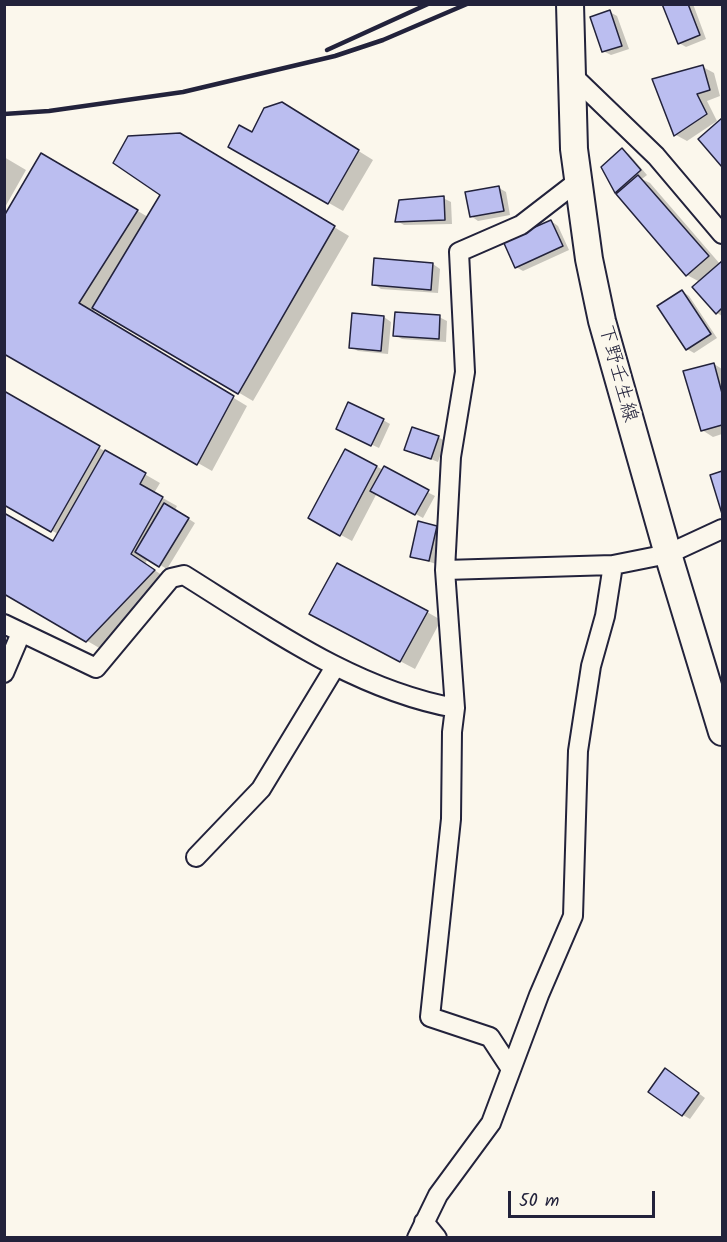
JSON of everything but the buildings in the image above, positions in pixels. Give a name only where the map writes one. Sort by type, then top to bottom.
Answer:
[{"type":"main road","name":"下野壬生線","points":[[570,5],[574,149],[589,260],[602,321],[668,554],[723,732]]},
{"type":"street","points":[[572,75],[656,156],[723,234]]},
{"type":"street","points":[[511,1069],[490,1037],[430,1017],[451,819],[452,732],[455,708],[445,570],[451,457],[465,372],[459,252],[521,225],[578,181]]},
{"type":"street","points":[[445,570],[613,565],[668,554],[723,529]]},
{"type":"street","points":[[437,1238],[420,1230],[438,1195],[491,1123],[573,916],[578,751],[591,666],[605,616],[613,565]]},
{"type":"street","points":[[4,624],[96,668],[171,578],[184,575],[335,667],[420,702],[455,708]]},
{"type":"street","points":[[4,673],[21,633]]},
{"type":"street","points":[[196,856],[261,789],[335,667]]},
{"type":"railway","points":[[327,50],[428,4]]},
{"type":"railway","points":[[4,114],[49,111],[183,92],[335,56],[383,40],[467,4]]}]
